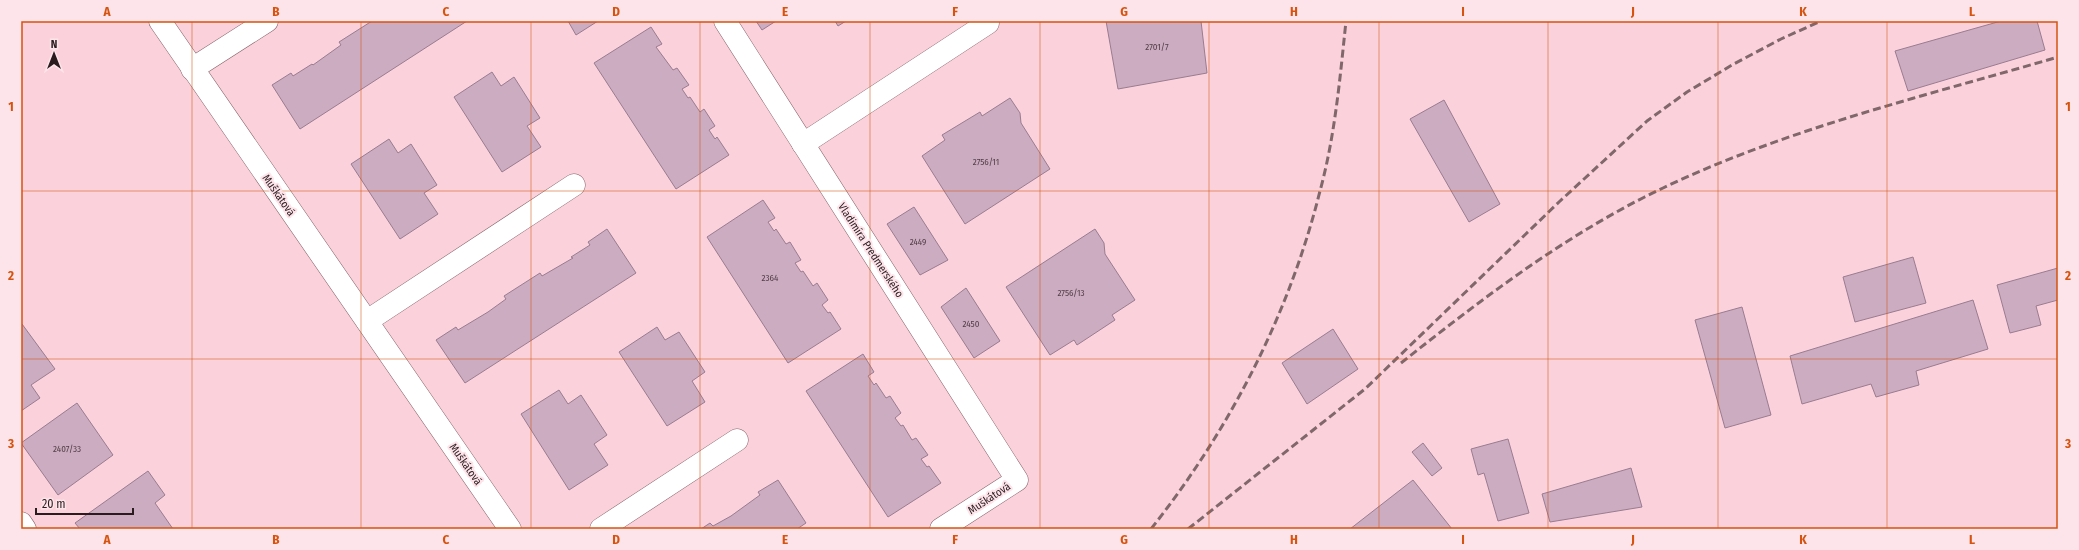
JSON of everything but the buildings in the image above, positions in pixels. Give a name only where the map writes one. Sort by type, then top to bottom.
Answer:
[{"type":"street","name":"Muškátová","points":[[160,21],[510,529]]},
{"type":"street","points":[[192,69],[267,21]]},
{"type":"street","name":"Vladimíra Predmerského","points":[[725,21],[1017,480]]},
{"type":"street","points":[[803,144],[988,23]]},
{"type":"street","points":[[366,321],[574,185]]},
{"type":"street","points":[[601,529],[737,440]]},
{"type":"street","name":"Muškátová","points":[[941,529],[1017,480]]},
{"type":"street","points":[[21,523],[25,529]]},
{"type":"railway","points":[[1151,529],[1180,491],[1231,411],[1254,369],[1292,282],[1307,237],[1330,149],[1342,64],[1346,21]]},
{"type":"railway","points":[[1188,529],[1365,389],[1559,202],[1647,121],[1687,92],[1732,65],[1781,39],[1821,21]]},
{"type":"railway","points":[[1401,363],[1527,268],[1594,225],[1663,188],[1711,167],[1808,130],[2058,57]]}]
